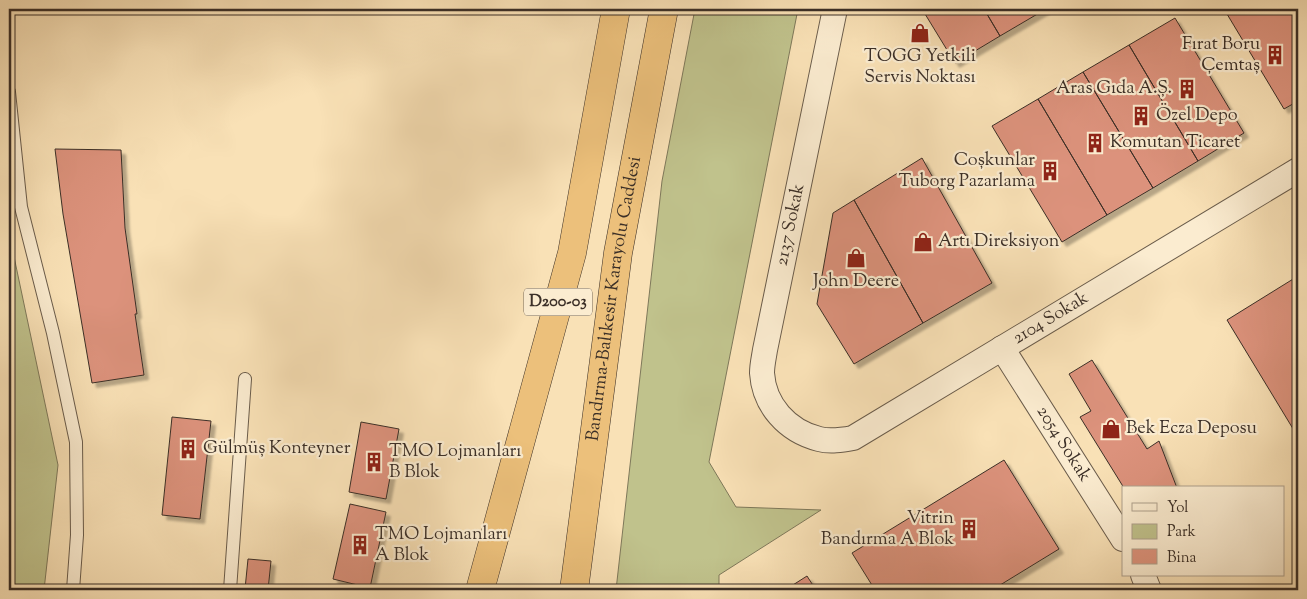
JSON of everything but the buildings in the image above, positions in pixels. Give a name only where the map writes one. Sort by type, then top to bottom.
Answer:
[{"type":"highway","name":"D200-03","points":[[480,590],[572,253],[616,9]]},
{"type":"highway","name":"Bandırma-Balıkesir Karayolu Caddesi","points":[[574,590],[618,253],[664,9]]},
{"type":"street","name":"2137 Sokak","points":[[796,430],[778,414],[766,394],[762,372],[835,9]]},
{"type":"street","name":"2104 Sokak","points":[[796,430],[819,439],[836,441],[854,438],[1298,170]]},
{"type":"street","name":"2054 Sokak","points":[[1002,348],[1122,537]]},
{"type":"street","points":[[1143,576],[1149,590]]},
{"type":"lane","points":[[9,92],[21,207],[53,333],[76,442],[77,535],[73,590]]},
{"type":"lane","points":[[230,590],[245,380]]},
{"type":"green space","points":[[695,9],[798,9],[709,462],[736,507],[821,510],[719,575],[719,590],[616,590],[662,181]]},
{"type":"green space","points":[[9,233],[58,465],[44,590],[9,590]]},
{"type":"place","name":"TOGG Yetkili Servis Noktası","points":[[920,33]]},
{"type":"place","name":"Fırat Boru Çemtaş","points":[[1275,55]]},
{"type":"place","name":"Aras Gıda A.Ş.","points":[[1187,89]]},
{"type":"place","name":"Özel Depo","points":[[1141,116]]},
{"type":"place","name":"Komutan Ticaret","points":[[1095,143]]},
{"type":"place","name":"Coşkunlar Tuborg Pazarlama","points":[[1050,171]]},
{"type":"place","name":"Artı Direksiyon","points":[[923,242]]},
{"type":"place","name":"John Deere","points":[[856,258]]},
{"type":"place","name":"Bek Ecza Deposu","points":[[1111,429]]},
{"type":"place","name":"Gülmüş Konteyner","points":[[188,449]]},
{"type":"place","name":"TMO Lojmanları B Blok","points":[[374,462]]},
{"type":"place","name":"Vitrin Bandırma A Blok","points":[[969,529]]},
{"type":"place","name":"TMO Lojmanları A Blok","points":[[360,545]]}]
